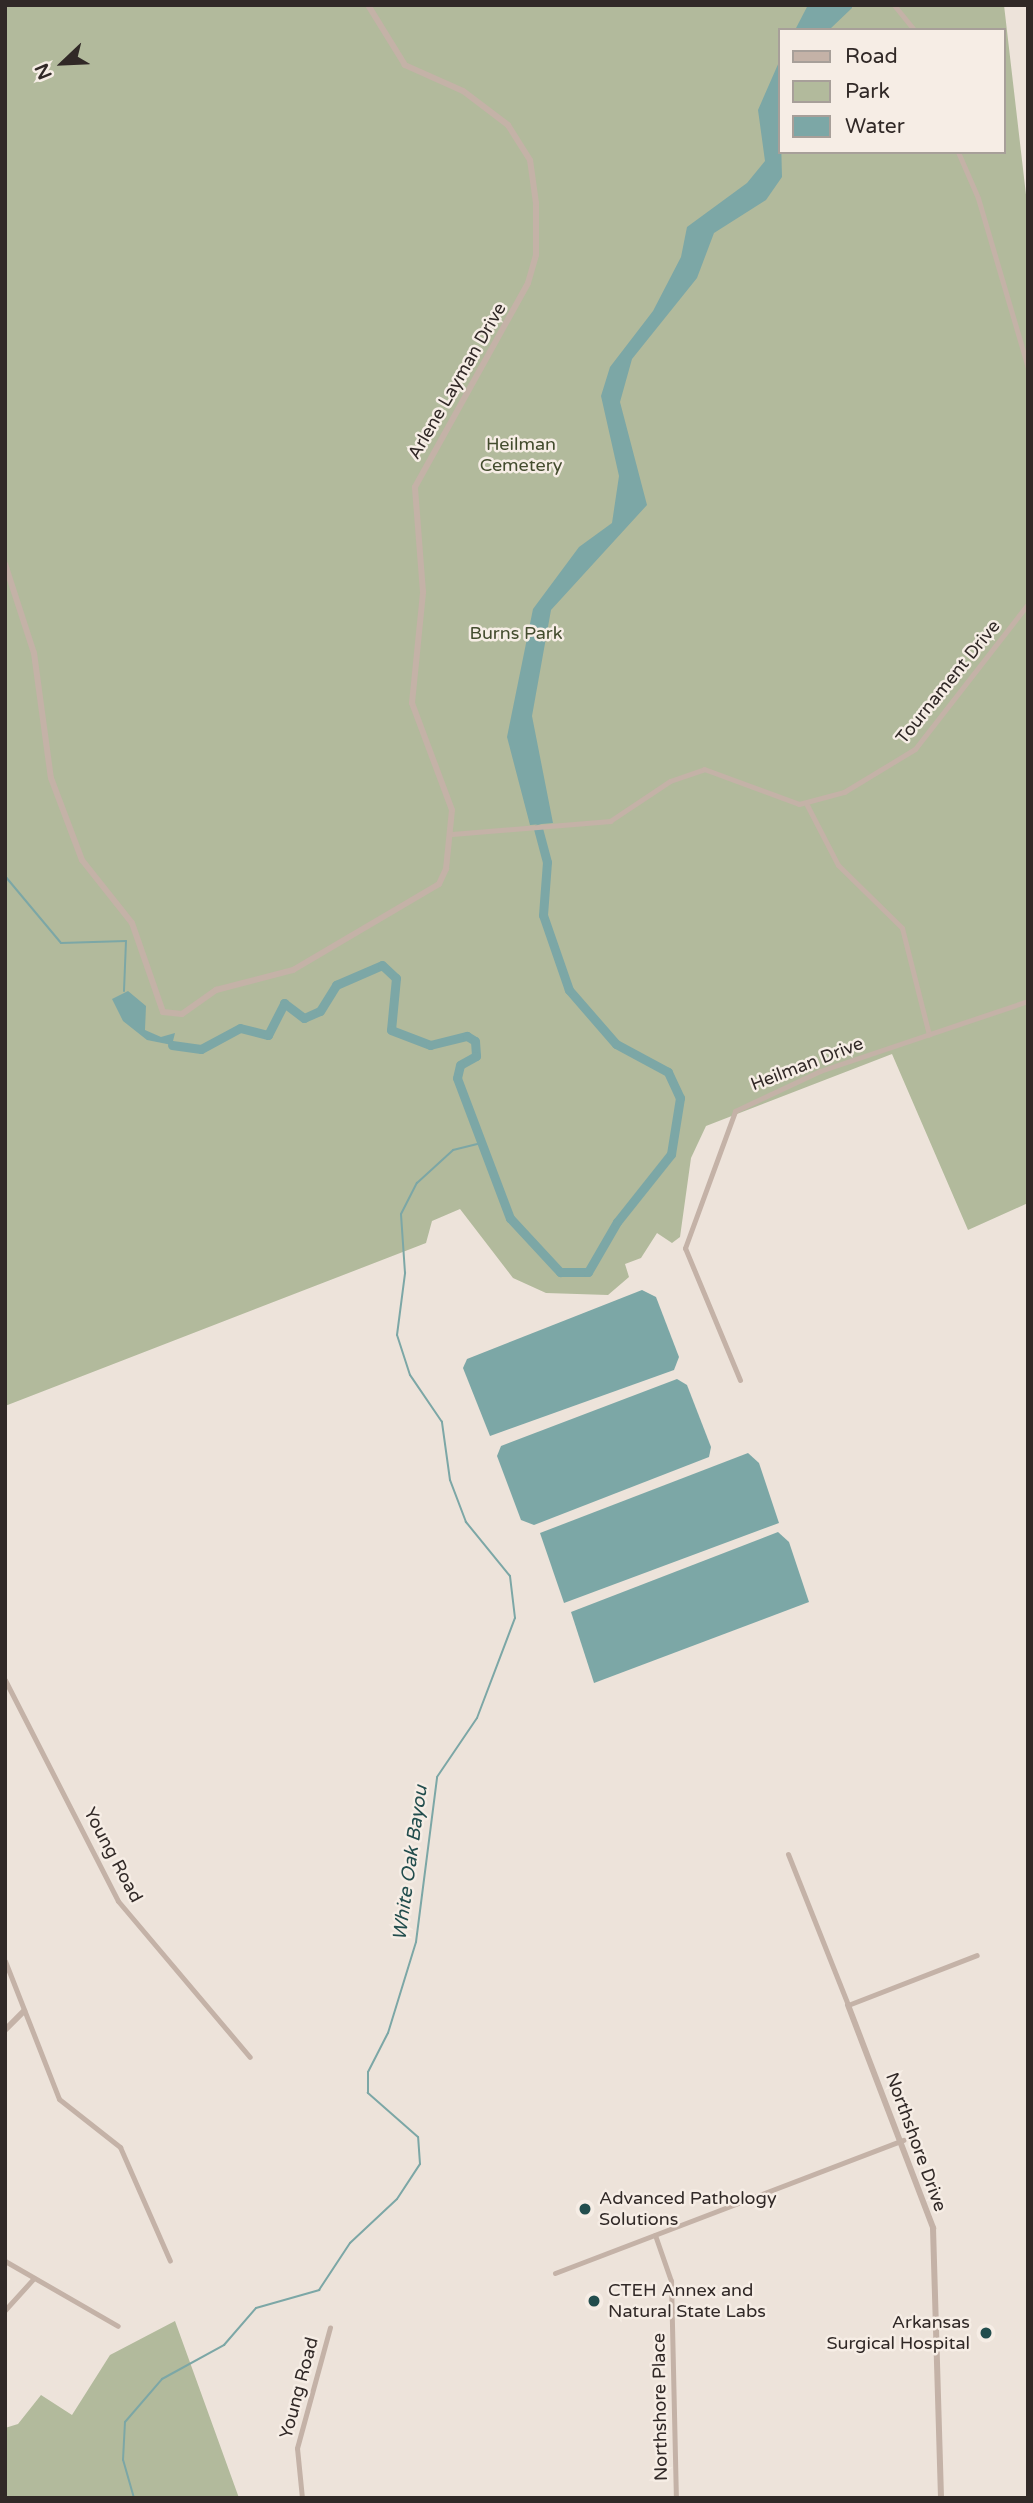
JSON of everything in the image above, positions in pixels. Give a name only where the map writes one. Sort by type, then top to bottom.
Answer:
[{"type":"street","name":"Arlene Layman Drive","points":[[5,564],[34,653],[51,779],[82,860],[132,923],[163,1013],[182,1014],[216,990],[293,970],[420,901],[443,878],[452,834],[450,797],[411,703],[423,592],[414,494],[427,457],[528,283],[536,252],[534,174],[516,135],[499,115],[405,65],[369,5]]},
{"type":"street","points":[[894,5],[912,28]]},
{"type":"street","points":[[959,154],[978,198],[1028,368]]},
{"type":"street","name":"Tournament Drive","points":[[807,805],[864,783],[910,753],[1028,604]]},
{"type":"street","points":[[452,834],[555,827],[620,818],[670,781],[704,769],[807,805],[838,865],[902,928],[929,1035]]},
{"type":"street","name":"Heilman Drive","points":[[740,1380],[685,1248],[730,1120],[741,1105],[783,1086],[1028,1001]]},
{"type":"street","name":"Young Road","points":[[5,1680],[118,1901],[250,2057]]},
{"type":"street","name":"Northshore Drive","points":[[788,1854],[903,2140],[933,2228],[941,2498]]},
{"type":"street","points":[[848,2005],[978,1955]]},
{"type":"street","points":[[5,1961],[60,2099],[120,2147],[170,2262]]},
{"type":"street","points":[[5,2030],[24,2011]]},
{"type":"street","points":[[555,2273],[903,2140]]},
{"type":"street","name":"Northshore Place","points":[[655,2235],[671,2281],[676,2498]]},
{"type":"street","points":[[5,2261],[118,2326]]},
{"type":"street","points":[[5,2310],[34,2278]]},
{"type":"street","name":"Young Road","points":[[302,2498],[297,2448],[330,2327]]},
{"type":"green space","name":"Burns Park","points":[[5,5],[1004,5],[1028,212],[1028,1203],[968,1230],[892,1054],[706,1126],[691,1158],[680,1237],[672,1243],[657,1233],[641,1258],[625,1264],[629,1277],[608,1295],[546,1293],[513,1278],[460,1209],[432,1221],[426,1243],[5,1406]]},
{"type":"green space","points":[[175,2321],[239,2498],[5,2498],[5,2428],[18,2424],[41,2395],[72,2415],[110,2355]]},
{"type":"water","points":[[808,5],[852,5],[831,28],[796,28]]},
{"type":"water","points":[[778,64],[778,154],[781,154],[782,177],[766,200],[714,233],[697,278],[632,359],[620,402],[647,505],[551,610],[532,716],[553,823],[530,825],[507,737],[533,609],[579,547],[612,523],[619,476],[601,396],[610,367],[653,311],[681,257],[687,227],[747,183],[765,161],[758,110]]},
{"type":"water","points":[[128,991],[146,1006],[145,1030],[161,1037],[175,1033],[172,1045],[147,1040],[123,1021],[112,999]]},
{"type":"water","points":[[642,1290],[656,1297],[679,1357],[674,1370],[490,1436],[463,1368],[467,1359]]},
{"type":"water","points":[[677,1379],[687,1385],[711,1447],[709,1457],[534,1525],[521,1520],[497,1456],[501,1446]]},
{"type":"water","points":[[748,1453],[759,1463],[779,1523],[564,1603],[540,1533]]},
{"type":"water","points":[[778,1532],[789,1542],[809,1602],[594,1683],[571,1612]]},
{"type":"waterway","points":[[172,1045],[201,1049],[240,1028],[268,1035],[284,1003],[304,1018],[320,1011],[336,985],[382,965],[396,978],[391,1030],[430,1045],[467,1036],[475,1041],[476,1056],[460,1065],[457,1078],[510,1218],[560,1272],[588,1272],[617,1222],[671,1154],[680,1098],[668,1072],[616,1044],[569,990],[543,915],[547,862],[538,828]]},
{"type":"waterway","points":[[5,876],[61,943],[126,941],[124,991]]},
{"type":"waterway","name":"White Oak Bayou","points":[[134,2498],[123,2460],[125,2422],[162,2379],[224,2345],[256,2308],[319,2290],[350,2243],[397,2199],[420,2164],[418,2137],[368,2093],[368,2072],[388,2033],[416,1942],[437,1777],[477,1718],[515,1618],[510,1576],[466,1522],[450,1480],[442,1422],[410,1375],[397,1335],[405,1273],[401,1214],[417,1183],[453,1150],[477,1144]]},
{"type":"place","name":"Advanced Pathology Solutions","points":[[585,2209]]},
{"type":"place","name":"CTEH Annex and Natural State Labs","points":[[594,2301]]},
{"type":"place","name":"Arkansas Surgical Hospital","points":[[986,2333]]},
{"type":"park label","name":"Heilman Cemetery","points":[[521,455]]}]
